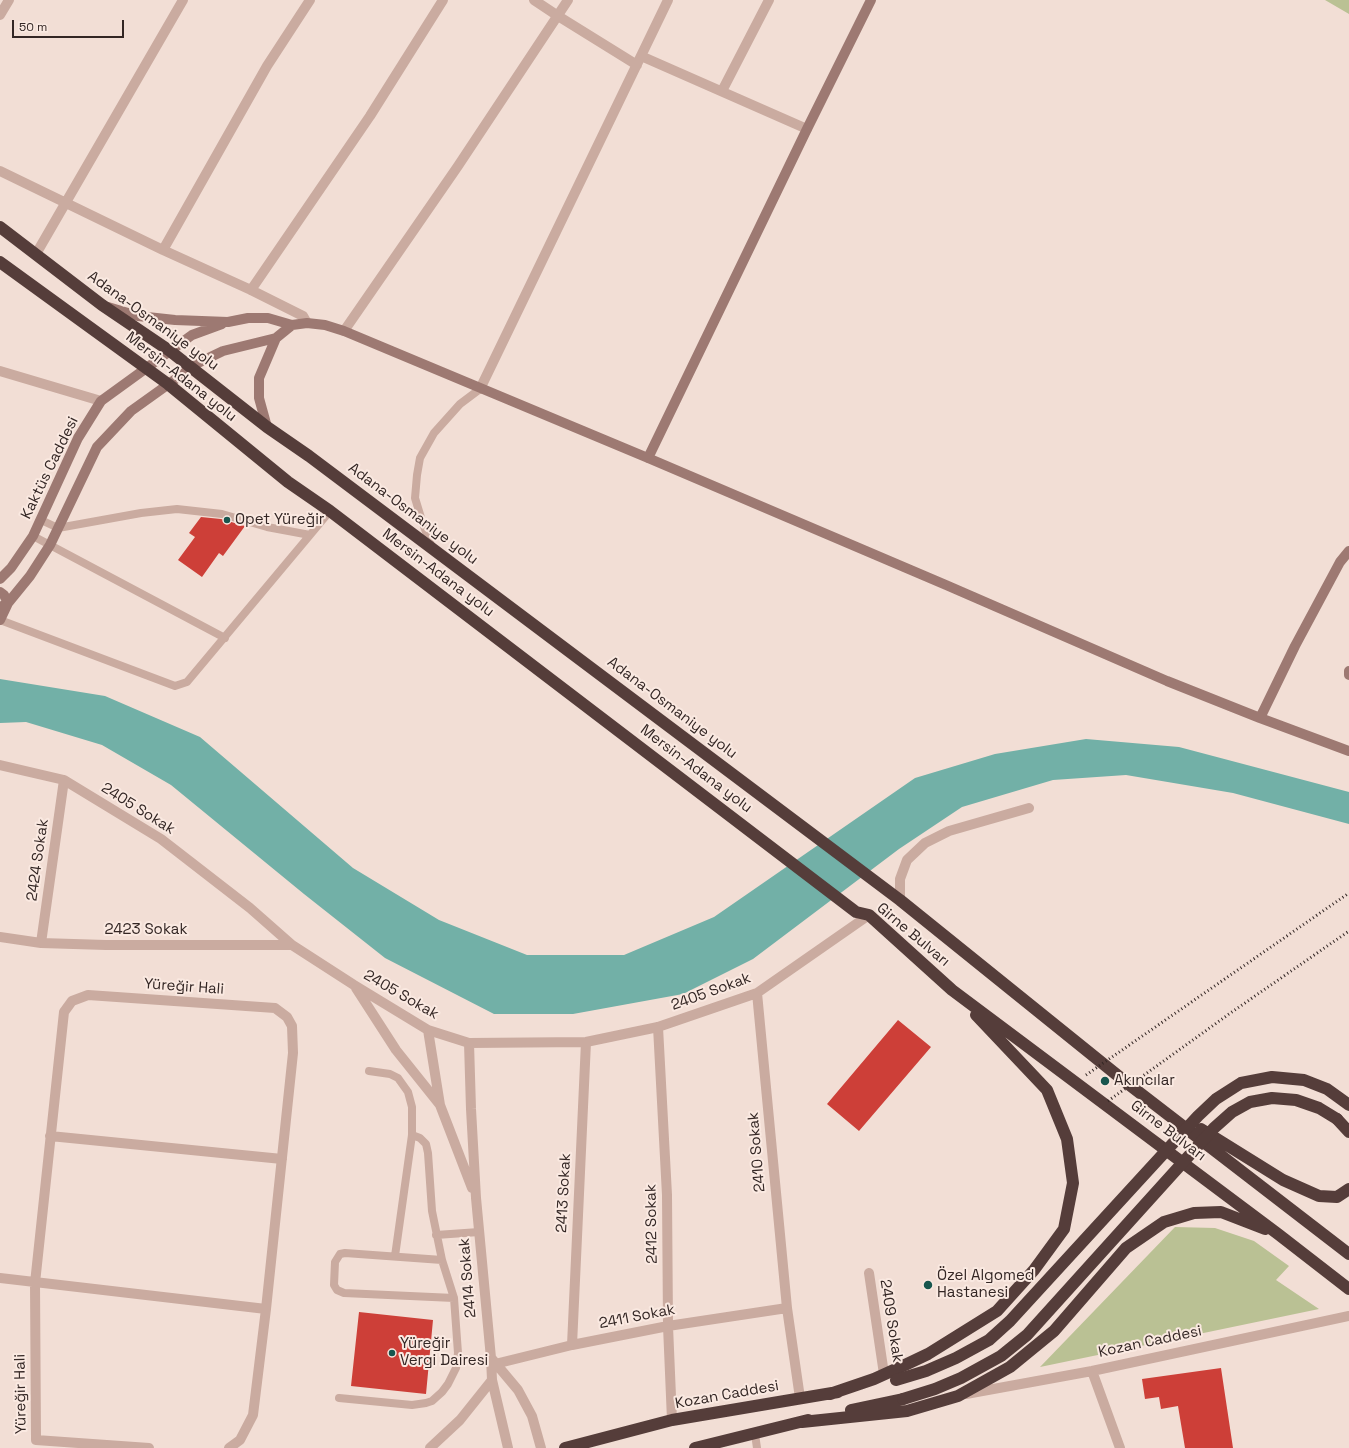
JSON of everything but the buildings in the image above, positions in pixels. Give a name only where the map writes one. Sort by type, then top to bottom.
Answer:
[{"type":"highway","name":"Adana-Osmaniye yolu","points":[[0,227],[102,305],[170,351],[267,427],[309,456],[900,900]]},
{"type":"highway","name":"Mersin-Adana yolu","points":[[0,262],[168,384],[288,482],[330,511],[772,846],[856,912]]},
{"type":"highway","name":"Girne Bulvarı","points":[[900,900],[1127,1083],[1349,1254]]},
{"type":"highway","name":"Girne Bulvarı","points":[[856,912],[869,916],[952,990],[1278,1234],[1349,1289]]},
{"type":"highway","points":[[830,1394],[874,1379],[928,1354],[998,1311],[1034,1270],[1064,1229],[1073,1183],[1066,1139],[1047,1090],[952,990]]},
{"type":"highway","name":"Kozan Caddesi","points":[[565,1448],[672,1420],[830,1394],[896,1380],[926,1371],[956,1358],[989,1340],[1010,1320],[1198,1116],[1216,1099],[1241,1083],[1272,1077],[1304,1080],[1327,1089],[1349,1105]]},
{"type":"highway","points":[[1127,1083],[1283,1180],[1319,1196],[1337,1197],[1349,1189]]},
{"type":"highway","points":[[695,1448],[903,1399],[935,1389],[961,1378],[1001,1356],[1027,1335],[1214,1128],[1232,1112],[1250,1102],[1272,1098],[1296,1100],[1319,1108],[1337,1119],[1349,1132]]},
{"type":"highway","points":[[802,1422],[908,1411],[958,1396],[1010,1367],[1054,1331],[1126,1248],[1164,1222],[1194,1213],[1221,1212],[1278,1234]]},
{"type":"main road","points":[[648,458],[871,0]]},
{"type":"main road","points":[[102,305],[138,316],[175,320],[228,322],[248,318],[268,318],[292,325],[307,323],[325,325],[344,331],[939,582],[1167,682],[1349,751]]},
{"type":"main road","name":"Kaktüs Caddesi","points":[[0,579],[11,568],[33,536],[78,438],[101,401],[192,335],[228,322]]},
{"type":"main road","points":[[4,605],[30,576],[50,545],[97,447],[131,411],[198,363],[223,351],[276,338],[292,325]]},
{"type":"main road","points":[[267,427],[259,398],[259,378],[276,338]]},
{"type":"main road","points":[[1260,718],[1295,646],[1340,562],[1349,551]]},
{"type":"main road","points":[[0,592],[4,595],[4,605],[0,620]]},
{"type":"street","points":[[0,15],[9,0]]},
{"type":"street","points":[[36,254],[183,0]]},
{"type":"street","points":[[163,250],[267,66],[310,0]]},
{"type":"street","points":[[251,290],[370,116],[443,0]]},
{"type":"street","points":[[534,0],[558,16],[639,60],[722,91],[807,129]]},
{"type":"street","points":[[344,331],[454,172],[568,0]]},
{"type":"street","points":[[480,388],[668,0]]},
{"type":"street","points":[[722,91],[769,0]]},
{"type":"street","points":[[0,171],[163,250],[251,290],[303,316],[307,323]]},
{"type":"street","points":[[0,371],[101,401]]},
{"type":"street","name":"2405 Sokak","points":[[0,765],[64,780],[161,839],[250,908],[292,945],[428,1030],[469,1044],[586,1042],[658,1027],[757,993],[869,916]]},
{"type":"street","name":"2424 Sokak","points":[[41,943],[64,780]]},
{"type":"street","points":[[900,900],[900,878],[907,860],[925,843],[949,831],[1029,808]]},
{"type":"street","name":"2423 Sokak","points":[[0,937],[41,943],[106,945],[292,945]]},
{"type":"street","name":"2414 Sokak","points":[[354,985],[396,1050],[440,1105],[476,1198]]},
{"type":"street","name":"2410 Sokak","points":[[757,993],[786,1308],[800,1398]]},
{"type":"street","name":"Yüreğir Hali","points":[[149,1448],[36,1440],[35,1283],[64,1012],[72,1001],[88,995],[275,1008],[287,1017],[292,1026],[292,1053],[282,1159],[253,1415],[240,1440],[229,1448]]},
{"type":"street","name":"2412 Sokak","points":[[658,1027],[667,1195],[668,1326],[672,1420]]},
{"type":"street","points":[[428,1030],[440,1105]]},
{"type":"street","name":"2413 Sokak","points":[[572,1345],[586,1042]]},
{"type":"street","name":"2414 Sokak","points":[[469,1044],[476,1198],[493,1361],[492,1380],[508,1448]]},
{"type":"street","points":[[50,1136],[282,1159]]},
{"type":"street","name":"2409 Sokak","points":[[869,1273],[884,1374]]},
{"type":"street","points":[[0,1278],[266,1309]]},
{"type":"street","name":"2411 Sokak","points":[[493,1361],[668,1326],[786,1308]]},
{"type":"street","name":"Kozan Caddesi","points":[[958,1396],[1092,1371],[1349,1316]]},
{"type":"street","points":[[493,1361],[518,1390],[532,1416],[541,1448]]},
{"type":"street","points":[[1092,1371],[1120,1448]]},
{"type":"street","points":[[430,1448],[460,1420],[492,1380]]},
{"type":"lane","points":[[432,548],[415,498],[420,458],[434,433],[460,404],[480,388]]},
{"type":"lane","points":[[41,520],[58,528],[141,513],[177,509],[222,514],[267,527],[310,535]]},
{"type":"lane","points":[[0,620],[174,686],[187,682],[330,511]]},
{"type":"lane","points":[[33,536],[225,638]]},
{"type":"lane","points":[[369,1071],[390,1074],[398,1078],[411,1099],[412,1135],[395,1256]]},
{"type":"lane","points":[[339,1398],[419,1405],[432,1401],[448,1384],[453,1376],[458,1361],[454,1298],[436,1235],[432,1212],[428,1153],[426,1144],[420,1138],[412,1135]]},
{"type":"lane","points":[[436,1235],[479,1232]]},
{"type":"lane","points":[[442,1260],[345,1253],[340,1254],[336,1262],[335,1288],[344,1293],[454,1298]]},
{"type":"lane","points":[[755,1434],[757,1448]]},
{"type":"green space","points":[[1325,0],[1349,0],[1349,14]]},
{"type":"green space","points":[[1175,1227],[1215,1228],[1254,1241],[1289,1266],[1276,1280],[1319,1309],[1040,1367]]},
{"type":"water","points":[[0,679],[105,696],[200,737],[353,868],[439,920],[527,955],[624,955],[714,917],[915,778],[995,754],[1086,739],[1179,747],[1349,792],[1349,824],[1233,793],[1126,775],[1053,780],[962,807],[899,849],[753,959],[683,994],[573,1014],[494,1014],[385,958],[171,785],[102,745],[26,722],[0,723]]},
{"type":"railway","points":[[1086,1075],[1349,893]]},
{"type":"railway","points":[[1108,1101],[1229,1014],[1349,931]]},
{"type":"place","name":"Opet Yüreğir","points":[[227,520]]},
{"type":"place","name":"Akıncılar","points":[[1105,1081]]},
{"type":"place","name":"Özel Algomed Hastanesi","points":[[928,1285]]},
{"type":"place","name":"Yüreğir Vergi Dairesi","points":[[392,1353]]}]
